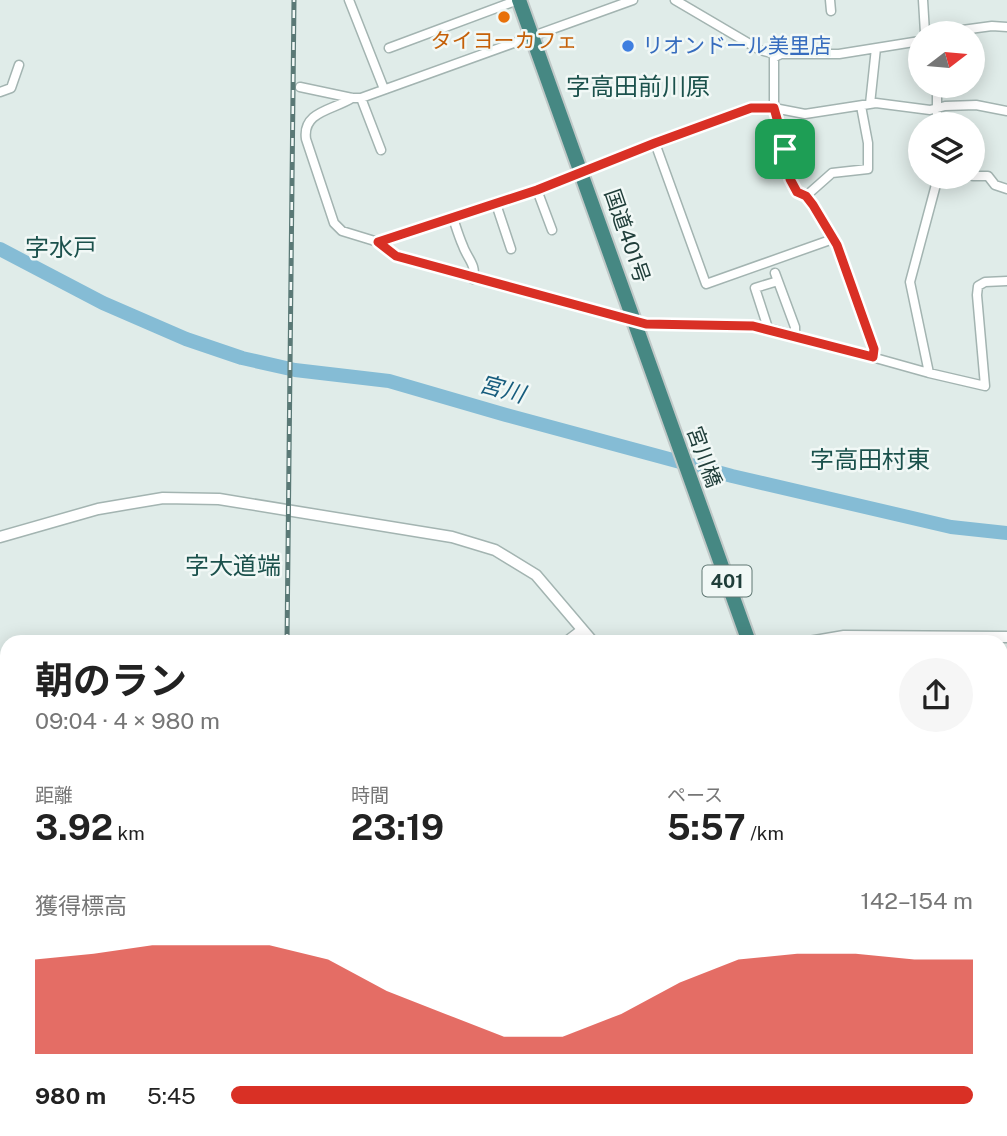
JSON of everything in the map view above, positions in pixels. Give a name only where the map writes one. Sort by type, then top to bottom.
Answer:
[{"type":"highway","name":"国道401号","points":[[518,0],[664,408]]},
{"type":"highway","name":"宮川橋","points":[[664,408],[746,635]]},
{"type":"street","points":[[349,0],[384,89]]},
{"type":"street","points":[[389,48],[518,0]]},
{"type":"street","points":[[633,0],[316,114],[306,128],[306,139],[334,223],[342,231],[378,242],[396,256],[472,279],[634,321],[646,324],[768,328],[985,386],[977,291],[985,282],[1007,281]]},
{"type":"street","points":[[675,0],[760,50],[779,55],[839,54],[908,43]]},
{"type":"street","points":[[830,0],[831,11]]},
{"type":"street","points":[[923,0],[924,21]]},
{"type":"street","points":[[985,27],[1007,27]]},
{"type":"street","points":[[806,196],[832,173],[868,169],[866,105],[876,48]]},
{"type":"street","points":[[779,55],[774,58],[774,108],[790,179],[797,192],[806,196],[837,245],[874,349],[873,357]]},
{"type":"street","points":[[0,92],[11,88],[19,65]]},
{"type":"street","points":[[300,87],[356,98]]},
{"type":"street","points":[[356,98],[380,150]]},
{"type":"street","points":[[937,98],[937,109]]},
{"type":"street","points":[[378,242],[537,190],[751,108],[774,108],[805,114],[866,105],[937,109],[945,106],[976,105],[1007,111]]},
{"type":"street","points":[[655,143],[706,284],[833,239]]},
{"type":"street","points":[[985,176],[995,185],[1007,189]]},
{"type":"street","points":[[929,373],[910,282],[935,189]]},
{"type":"street","points":[[537,190],[552,230]]},
{"type":"street","points":[[496,204],[511,249]]},
{"type":"street","points":[[453,218],[464,251],[472,260],[475,274],[472,279]]},
{"type":"street","points":[[768,328],[755,288],[777,277],[795,336]]},
{"type":"street","points":[[0,537],[98,509],[163,498],[219,499],[452,537],[495,550],[536,575],[587,635]]},
{"type":"street","points":[[574,635],[582,629]]},
{"type":"waterway","name":"宮川","points":[[0,249],[103,303],[186,339],[242,358],[295,370],[389,381],[732,476],[951,527],[1007,533]]},
{"type":"railway","points":[[287,635],[294,0]]},
{"type":"place","name":"タイヨーカフェ","points":[[504,17]]},
{"type":"place","name":"リオンドール美里店","points":[[628,46]]},
{"type":"district","name":"字高田前川原","points":[[638,87]]},
{"type":"district","name":"字水戸","points":[[61,248]]},
{"type":"district","name":"字高田村東","points":[[870,460]]},
{"type":"district","name":"字大道端","points":[[233,566]]},
{"type":"route","points":[[751,108],[774,108],[785,149],[788,172],[797,192],[806,196],[813,205],[837,245],[874,349],[873,357],[768,328],[646,324],[396,256],[386,251],[378,242],[537,190],[751,108]]}]
